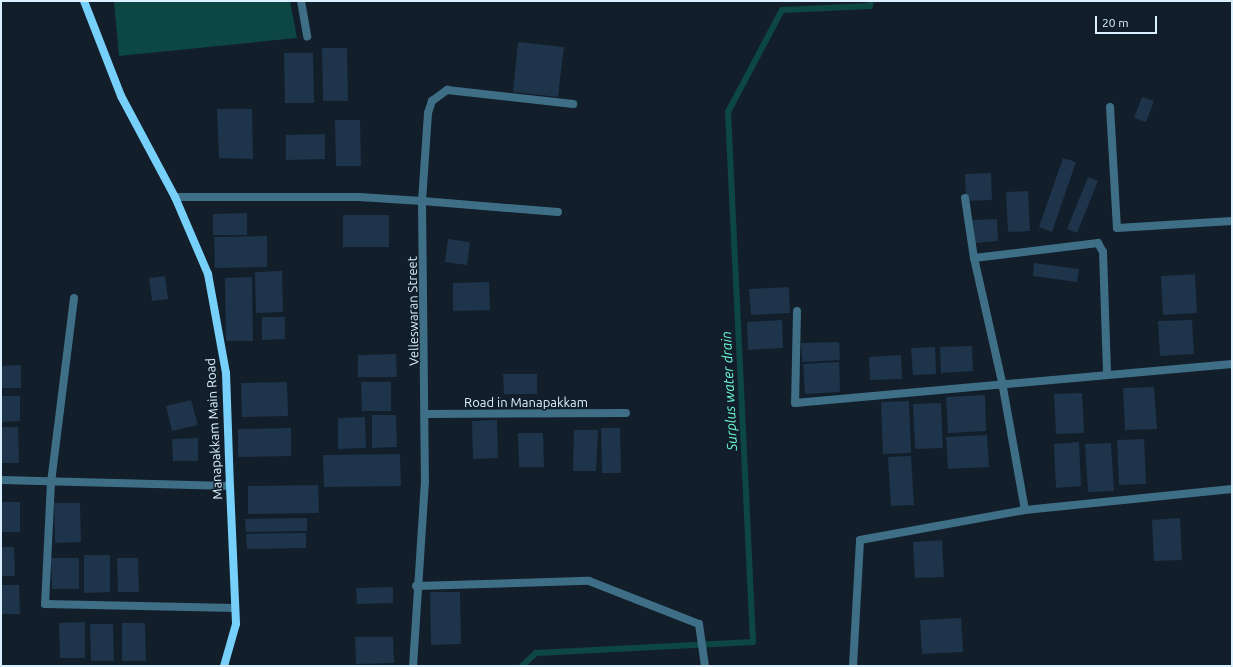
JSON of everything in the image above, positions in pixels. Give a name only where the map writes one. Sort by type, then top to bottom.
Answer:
[{"type":"main road","name":"Manapakkam Main Road","points":[[84,1],[121,96],[176,197],[208,274],[226,373],[236,624],[224,666]]},
{"type":"street","points":[[300,1],[306,36]]},
{"type":"street","name":"Velleswaran Street","points":[[413,666],[416,586],[425,481],[426,414],[422,201],[428,113],[439,93],[447,90],[573,104]]},
{"type":"street","points":[[1110,107],[1117,228],[1232,221]]},
{"type":"street","points":[[176,197],[359,197],[558,212]]},
{"type":"street","points":[[965,198],[974,258],[1002,382],[1025,510]]},
{"type":"street","points":[[974,258],[1098,243],[1103,252],[1107,374]]},
{"type":"street","points":[[74,298],[51,482],[45,604],[235,608]]},
{"type":"street","points":[[797,312],[795,403],[1002,382],[1232,364]]},
{"type":"street","name":"Road in Manapakkam","points":[[426,414],[626,413]]},
{"type":"street","points":[[1,480],[230,486]]},
{"type":"street","points":[[853,666],[860,540],[1025,510],[1232,489]]},
{"type":"street","points":[[416,586],[589,581],[699,624],[705,655],[705,666]]},
{"type":"shaded area","points":[[114,1],[290,1],[297,38],[119,56]]},
{"type":"building","points":[[518,42],[564,47],[558,97],[513,92]]},
{"type":"building","points":[[322,48],[347,48],[348,101],[323,101]]},
{"type":"building","points":[[284,53],[313,53],[314,103],[285,103]]},
{"type":"building","points":[[1142,97],[1154,101],[1146,122],[1134,118]]},
{"type":"building","points":[[217,109],[252,109],[253,159],[219,158]]},
{"type":"building","points":[[335,120],[360,120],[361,166],[336,166]]},
{"type":"building","points":[[325,134],[325,159],[286,160],[286,135]]},
{"type":"building","points":[[1063,158],[1076,162],[1052,232],[1039,227]]},
{"type":"building","points":[[991,173],[992,200],[966,201],[965,174]]},
{"type":"building","points":[[1088,177],[1098,181],[1077,233],[1067,229]]},
{"type":"building","points":[[1028,191],[1030,231],[1008,232],[1006,192]]},
{"type":"building","points":[[247,213],[247,235],[213,235],[213,214]]},
{"type":"building","points":[[343,215],[389,215],[389,247],[343,247]]},
{"type":"building","points":[[997,219],[998,241],[974,243],[973,220]]},
{"type":"building","points":[[267,236],[267,267],[215,268],[214,237]]},
{"type":"building","points":[[448,239],[470,242],[467,265],[445,262]]},
{"type":"building","points":[[1034,263],[1079,269],[1077,282],[1033,276]]},
{"type":"building","points":[[282,271],[283,312],[256,313],[255,272]]},
{"type":"building","points":[[1195,274],[1197,313],[1163,315],[1161,276]]},
{"type":"building","points":[[165,276],[168,299],[152,301],[149,278]]},
{"type":"building","points":[[252,277],[253,341],[226,341],[225,278]]},
{"type":"building","points":[[489,282],[490,310],[453,311],[453,283]]},
{"type":"building","points":[[789,287],[790,313],[751,315],[749,289]]},
{"type":"building","points":[[262,317],[285,317],[285,339],[262,340]]},
{"type":"building","points":[[782,320],[783,348],[748,350],[747,322]]},
{"type":"building","points":[[1192,320],[1194,354],[1160,356],[1158,321]]},
{"type":"building","points":[[839,342],[840,360],[802,362],[801,343]]},
{"type":"building","points":[[972,346],[973,371],[941,373],[940,347]]},
{"type":"building","points":[[935,347],[936,374],[913,375],[911,348]]},
{"type":"building","points":[[396,354],[397,377],[358,377],[358,355]]},
{"type":"building","points":[[901,355],[902,379],[870,380],[869,357]]},
{"type":"building","points":[[839,362],[840,392],[805,394],[803,364]]},
{"type":"building","points":[[21,365],[21,388],[1,388],[1,366]]},
{"type":"building","points":[[503,374],[537,374],[537,394],[504,394]]},
{"type":"building","points":[[287,382],[288,416],[242,417],[241,383]]},
{"type":"building","points":[[361,382],[391,382],[391,411],[362,411]]},
{"type":"building","points":[[1154,387],[1157,429],[1125,430],[1123,388]]},
{"type":"building","points":[[1082,393],[1084,433],[1056,434],[1054,394]]},
{"type":"building","points":[[985,395],[986,431],[948,433],[946,397]]},
{"type":"building","points":[[1,396],[20,396],[20,421],[1,422]]},
{"type":"building","points":[[191,400],[198,425],[172,431],[166,406]]},
{"type":"building","points":[[909,401],[911,453],[883,454],[881,402]]},
{"type":"building","points":[[941,403],[943,448],[915,449],[913,404]]},
{"type":"building","points":[[372,415],[396,415],[397,447],[372,448]]},
{"type":"building","points":[[365,417],[366,448],[338,449],[338,418]]},
{"type":"building","points":[[497,420],[498,458],[473,459],[472,421]]},
{"type":"building","points":[[1,427],[18,427],[19,463],[1,463]]},
{"type":"building","points":[[291,428],[291,456],[238,457],[238,429]]},
{"type":"building","points":[[601,428],[620,428],[621,473],[602,473]]},
{"type":"building","points":[[574,430],[598,430],[596,471],[573,471]]},
{"type":"building","points":[[518,433],[543,433],[544,467],[519,467]]},
{"type":"building","points":[[987,435],[989,467],[948,469],[946,437]]},
{"type":"building","points":[[198,438],[198,461],[173,461],[172,439]]},
{"type":"building","points":[[1144,439],[1146,484],[1119,485],[1117,440]]},
{"type":"building","points":[[1079,442],[1081,486],[1056,488],[1054,444]]},
{"type":"building","points":[[1111,443],[1114,491],[1088,492],[1085,444]]},
{"type":"building","points":[[400,454],[401,486],[324,487],[323,455]]},
{"type":"building","points":[[911,456],[914,505],[891,506],[888,457]]},
{"type":"building","points":[[318,485],[319,513],[248,514],[248,486]]},
{"type":"building","points":[[1,502],[20,502],[20,532],[1,532]]},
{"type":"building","points":[[54,503],[80,503],[81,542],[55,543]]},
{"type":"building","points":[[307,518],[307,531],[246,532],[245,519]]},
{"type":"building","points":[[1180,518],[1182,560],[1154,561],[1152,520]]},
{"type":"building","points":[[306,533],[306,548],[247,549],[246,534]]},
{"type":"building","points":[[942,540],[944,577],[915,578],[913,542]]},
{"type":"building","points":[[1,547],[14,547],[15,576],[1,576]]},
{"type":"building","points":[[84,555],[110,555],[110,592],[84,593]]},
{"type":"building","points":[[51,558],[79,558],[79,589],[52,589]]},
{"type":"building","points":[[117,558],[138,558],[139,592],[118,592]]},
{"type":"building","points":[[1,585],[19,585],[20,614],[1,614]]},
{"type":"building","points":[[393,587],[393,603],[357,604],[356,588]]},
{"type":"building","points":[[430,592],[460,592],[461,644],[431,645]]},
{"type":"building","points":[[961,618],[963,652],[922,654],[920,620]]},
{"type":"building","points":[[85,622],[85,658],[60,658],[59,623]]},
{"type":"building","points":[[122,623],[145,623],[146,661],[122,661]]},
{"type":"building","points":[[90,624],[113,624],[114,661],[91,661]]},
{"type":"building","points":[[355,637],[393,637],[394,663],[356,664]]},
{"type":"waterway","name":"Surplus water drain","points":[[522,666],[536,653],[753,642],[728,112],[782,10],[870,6],[871,1]]}]
